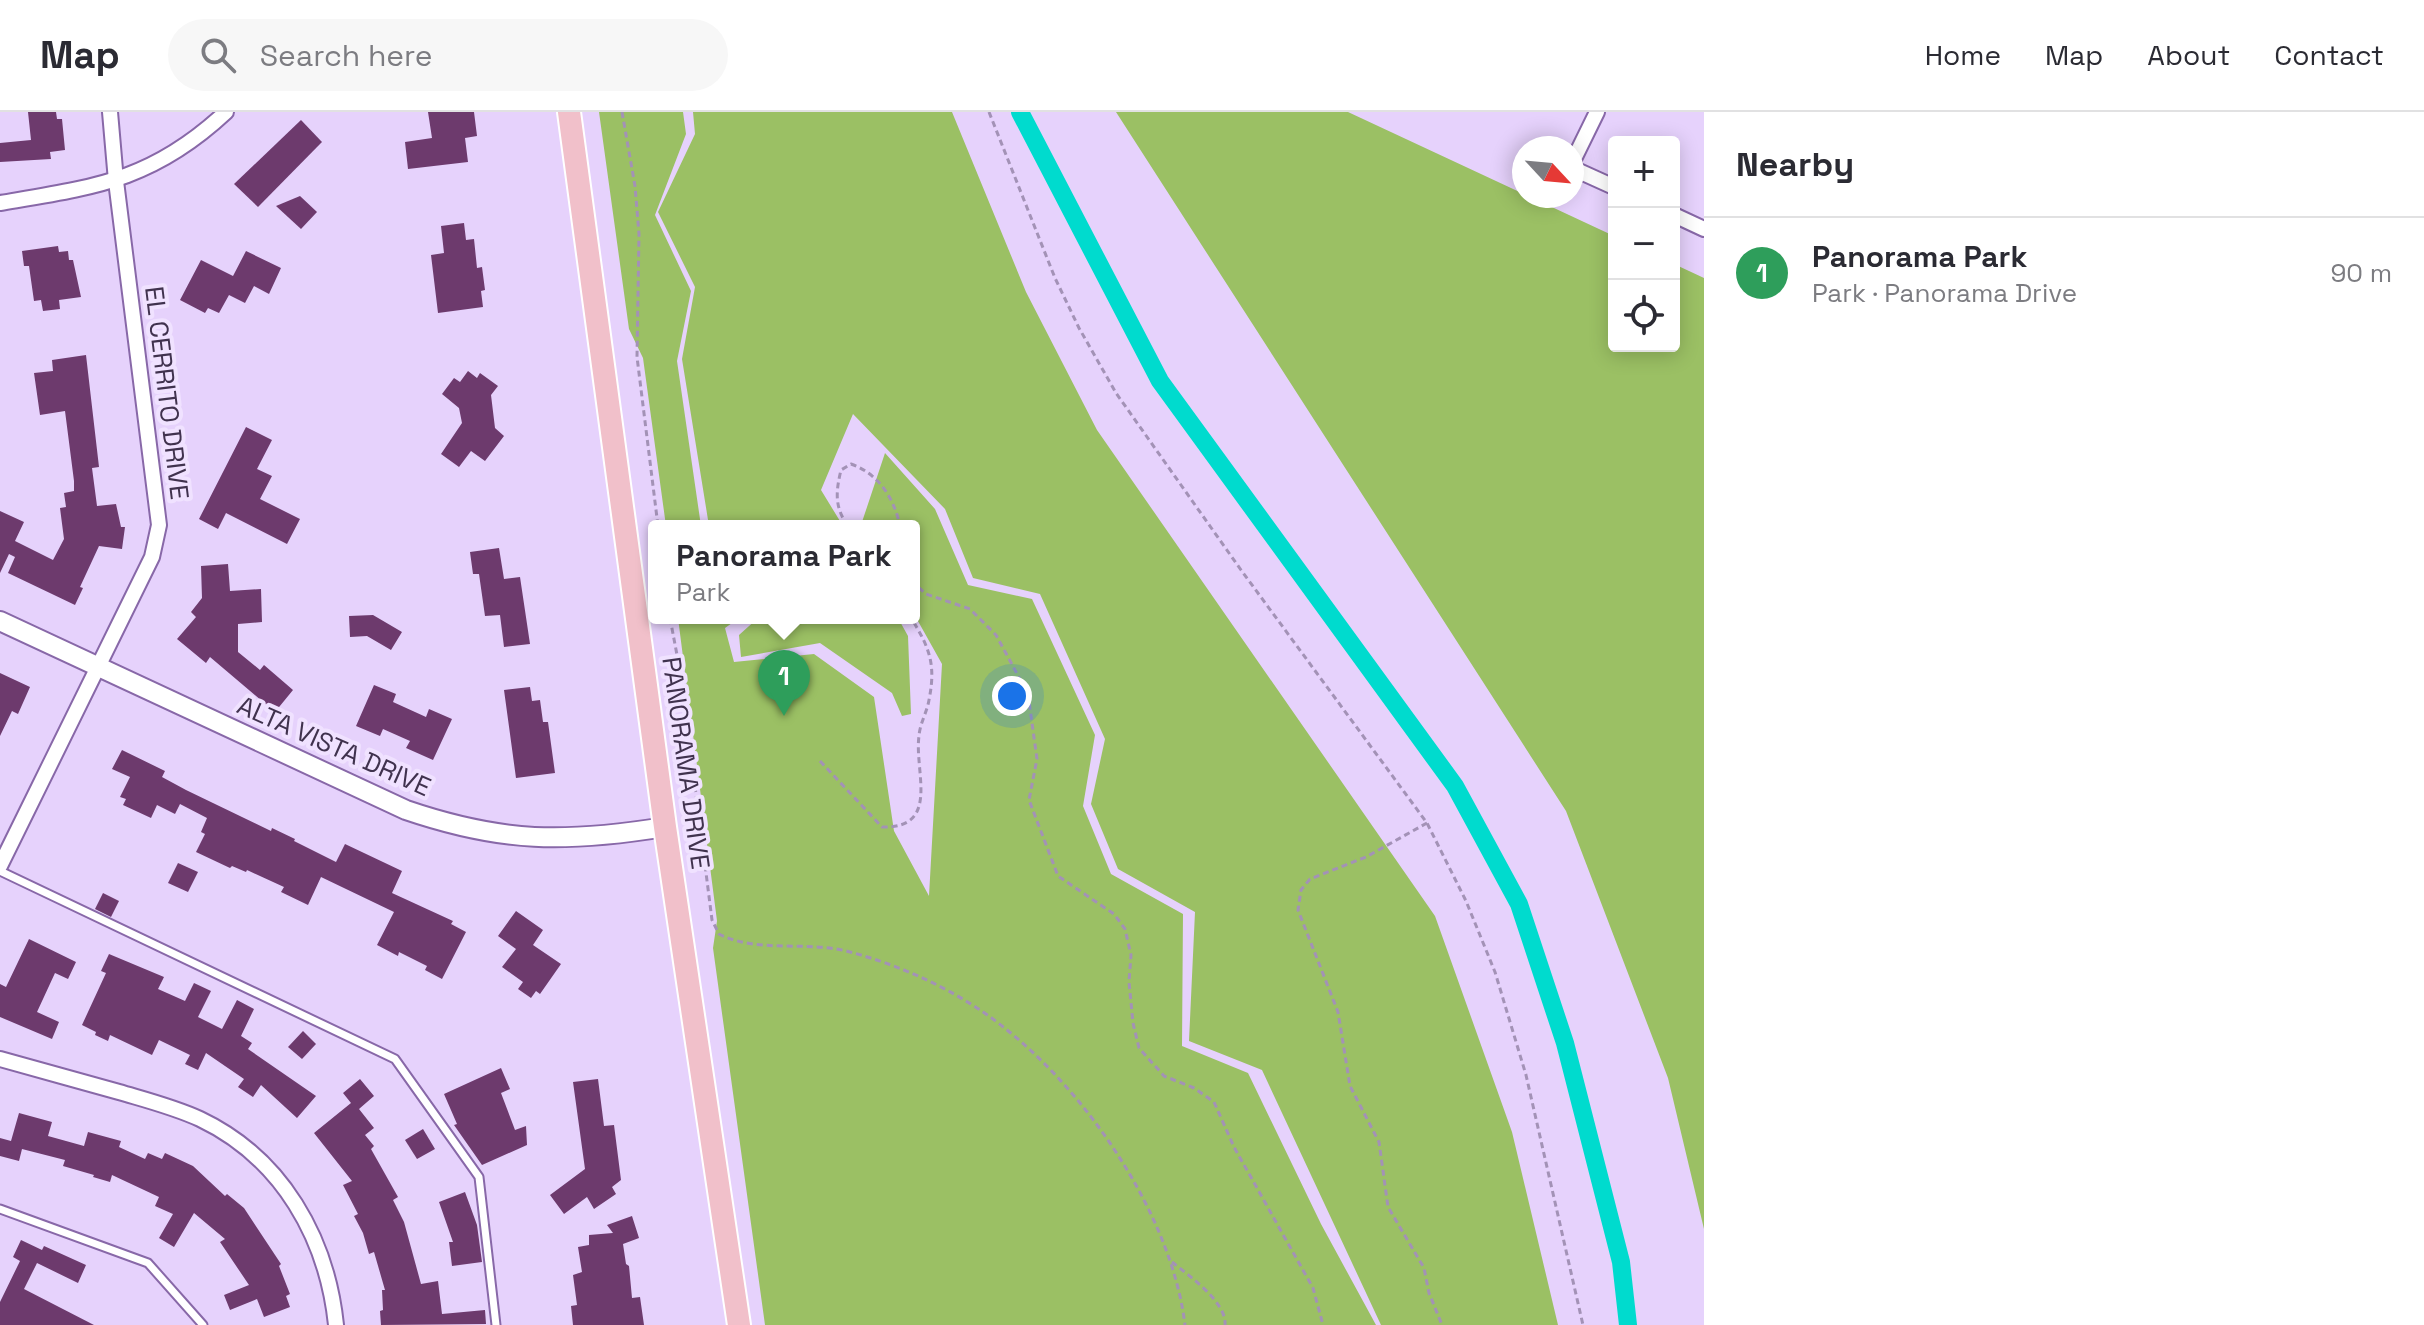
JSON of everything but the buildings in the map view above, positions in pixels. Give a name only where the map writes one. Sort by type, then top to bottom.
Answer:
[{"type":"main road","name":"PANORAMA DRIVE","points":[[569,112],[665,827],[739,1325]]},
{"type":"street","name":"EL CERRITO DRIVE","points":[[0,869],[152,557],[159,525],[110,112]]},
{"type":"street","points":[[0,203],[116,181],[176,152],[226,112]]},
{"type":"street","points":[[1584,140],[1597,112]]},
{"type":"street","points":[[1584,172],[1608,184]]},
{"type":"street","points":[[1680,218],[1704,229]]},
{"type":"street","name":"ALTA VISTA DRIVE","points":[[0,621],[406,810],[446,823],[522,838],[565,839],[665,827]]},
{"type":"street","points":[[0,1059],[175,1108],[228,1135],[255,1156],[279,1180],[311,1230],[333,1294],[336,1325]]},
{"type":"lane","points":[[0,869],[395,1059],[479,1177],[496,1325]]},
{"type":"lane","points":[[0,1209],[148,1263],[203,1325]]},
{"type":"path","points":[[622,112],[635,186],[639,250],[637,357],[657,520]]},
{"type":"path","points":[[989,112],[1055,278],[1116,393],[1241,570],[1427,823],[1466,901],[1495,972],[1526,1075],[1583,1325]]},
{"type":"path","points":[[844,520],[835,495],[841,470],[851,464],[868,469],[891,497],[898,520]]},
{"type":"path","points":[[920,589],[926,594],[970,609],[996,635],[1028,694],[1037,759],[1029,800],[1058,876],[1114,914],[1125,929],[1131,955],[1129,982],[1133,1023],[1139,1048],[1164,1076],[1194,1088],[1214,1102],[1234,1147],[1313,1288],[1323,1325]]},
{"type":"path","points":[[671,624],[681,676],[712,920],[719,934],[740,943],[822,947],[850,952],[922,977],[1007,1030],[1054,1075],[1108,1140],[1136,1183],[1172,1262],[1185,1325]]},
{"type":"path","points":[[820,761],[882,827],[899,827],[913,819],[920,807],[918,736],[929,700],[933,660],[914,624]]},
{"type":"path","points":[[1427,823],[1366,857],[1310,879],[1301,890],[1298,910],[1338,1012],[1350,1086],[1379,1142],[1388,1207],[1424,1268],[1429,1293],[1442,1325]]},
{"type":"path","points":[[1172,1262],[1199,1284],[1220,1307],[1226,1319],[1225,1325]]},
{"type":"green space","points":[[599,112],[683,112],[686,134],[655,215],[691,291],[677,361],[700,520],[665,520],[643,358],[629,329]]},
{"type":"green space","points":[[693,112],[952,112],[1026,292],[1097,430],[1435,916],[1512,1132],[1558,1325],[1381,1325],[1262,1070],[1189,1041],[1195,912],[1118,869],[1091,804],[1105,739],[1040,594],[973,578],[945,509],[853,414],[821,490],[839,520],[708,520],[682,359],[695,287],[658,212],[695,134]]},
{"type":"green space","points":[[1116,112],[1348,112],[1512,188],[1512,208],[1554,208],[1608,233],[1608,352],[1680,352],[1680,267],[1704,278],[1704,1229],[1668,1078],[1566,811]]},
{"type":"green space","points":[[885,453],[935,509],[968,585],[1032,599],[1095,735],[1083,806],[1111,874],[1183,914],[1182,1046],[1248,1073],[1321,1224],[1376,1325],[765,1325],[713,948],[717,921],[679,624],[731,624],[725,628],[734,662],[814,654],[874,697],[894,831],[929,896],[942,664],[920,624],[920,520],[863,520]]},
{"type":"green space","points":[[751,624],[901,624],[908,636],[911,714],[902,716],[892,693],[820,643],[741,657],[739,635]]},
{"type":"waterway","points":[[1020,112],[1160,381],[1455,786],[1519,904],[1565,1043],[1621,1262],[1628,1325]]},
{"type":"place","name":"Panorama Park","points":[[784,716]]}]
